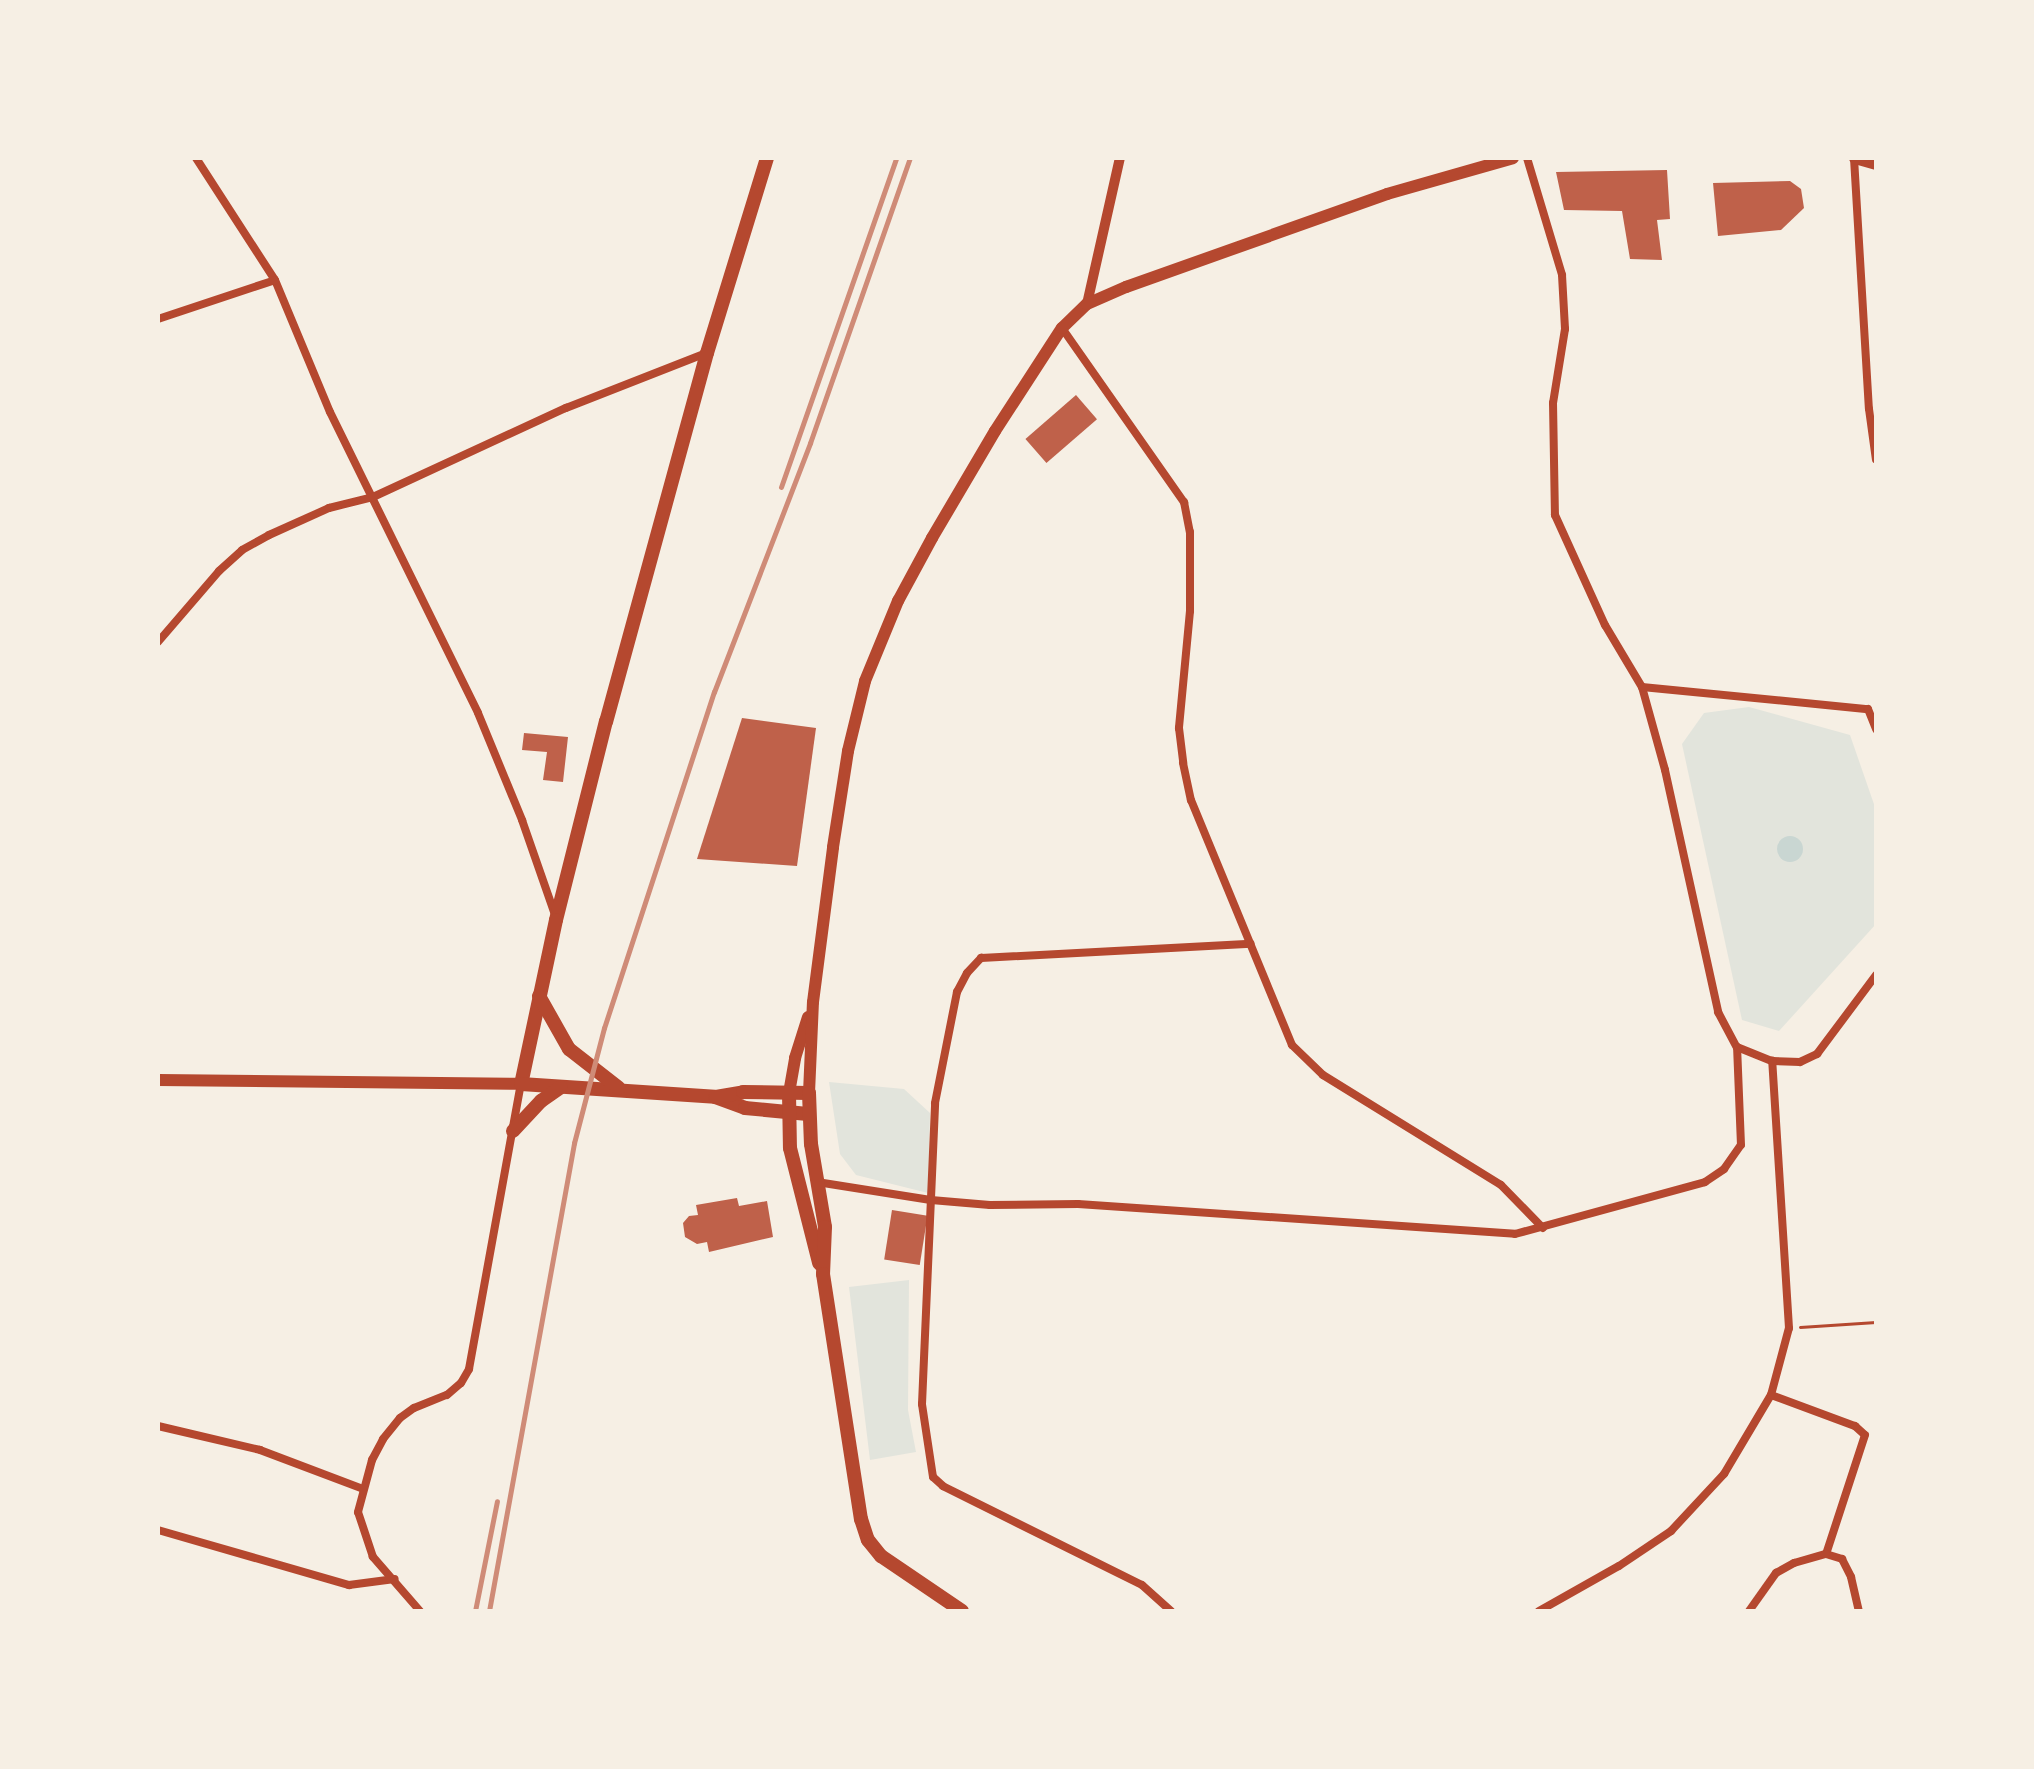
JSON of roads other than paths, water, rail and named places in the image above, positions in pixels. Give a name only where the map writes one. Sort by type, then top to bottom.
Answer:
[{"type":"main road","points":[[521,1084],[556,920],[606,721],[707,353],[767,158]]},
{"type":"main road","points":[[823,1274],[825,1227],[808,1114],[813,1002],[848,751],[858,703],[875,652],[898,601],[995,431],[1062,328],[1087,304],[1387,194],[1513,158]]},
{"type":"main road","points":[[1855,158],[1876,164]]},
{"type":"main road","points":[[539,996],[569,1049],[620,1089]]},
{"type":"main road","points":[[813,1002],[795,1058],[789,1093],[790,1148],[823,1274],[861,1519],[868,1540],[899,1572],[962,1611]]},
{"type":"main road","points":[[158,1080],[521,1084],[715,1097],[743,1092],[809,1093]]},
{"type":"main road","points":[[513,1131],[541,1101],[562,1087]]},
{"type":"main road","points":[[715,1097],[745,1108],[808,1114]]},
{"type":"street","points":[[196,158],[275,280],[330,412],[478,713],[522,820],[556,920]]},
{"type":"street","points":[[1087,304],[1120,158]]},
{"type":"street","points":[[817,1182],[931,1200],[990,1205],[1078,1204],[1489,1235],[1543,1228],[1705,1182],[1724,1169],[1741,1145],[1737,1047],[1718,1012],[1665,770],[1642,687],[1605,625],[1555,515],[1552,416],[1565,329],[1562,275],[1527,158]]},
{"type":"street","points":[[1855,158],[1869,409],[1876,460]]},
{"type":"street","points":[[158,319],[275,280]]},
{"type":"street","points":[[1062,328],[1179,491],[1190,532],[1190,611],[1179,728],[1183,763],[1191,800],[1283,1027],[1305,1061],[1501,1185],[1543,1228]]},
{"type":"street","points":[[158,642],[198,592],[242,550],[300,520],[373,497],[566,408],[707,353]]},
{"type":"street","points":[[1642,687],[1872,707],[1876,729]]},
{"type":"street","points":[[1171,1611],[1142,1585],[943,1486],[933,1477],[929,1467],[922,1404],[935,1103],[945,1038],[957,992],[967,973],[981,958],[1251,944]]},
{"type":"street","points":[[1737,1047],[1772,1061],[1800,1062],[1817,1054],[1876,975]]},
{"type":"street","points":[[1539,1611],[1619,1566],[1671,1531],[1724,1474],[1771,1395],[1789,1328],[1772,1061]]},
{"type":"street","points":[[420,1611],[373,1557],[358,1512],[378,1449],[400,1418],[447,1395],[461,1383],[469,1369],[521,1084]]},
{"type":"street","points":[[1771,1395],[1855,1426],[1865,1435],[1826,1554]]},
{"type":"street","points":[[158,1426],[260,1450],[363,1489]]},
{"type":"street","points":[[158,1530],[349,1585],[395,1579]]},
{"type":"street","points":[[1749,1611],[1776,1573],[1794,1563],[1826,1554],[1842,1559],[1851,1577],[1859,1611]]},
{"type":"railway","points":[[781,487],[896,158]]},
{"type":"railway","points":[[489,1611],[574,1143],[604,1028],[714,692],[810,443],[910,158]]},
{"type":"railway","points":[[475,1611],[497,1501]]}]
